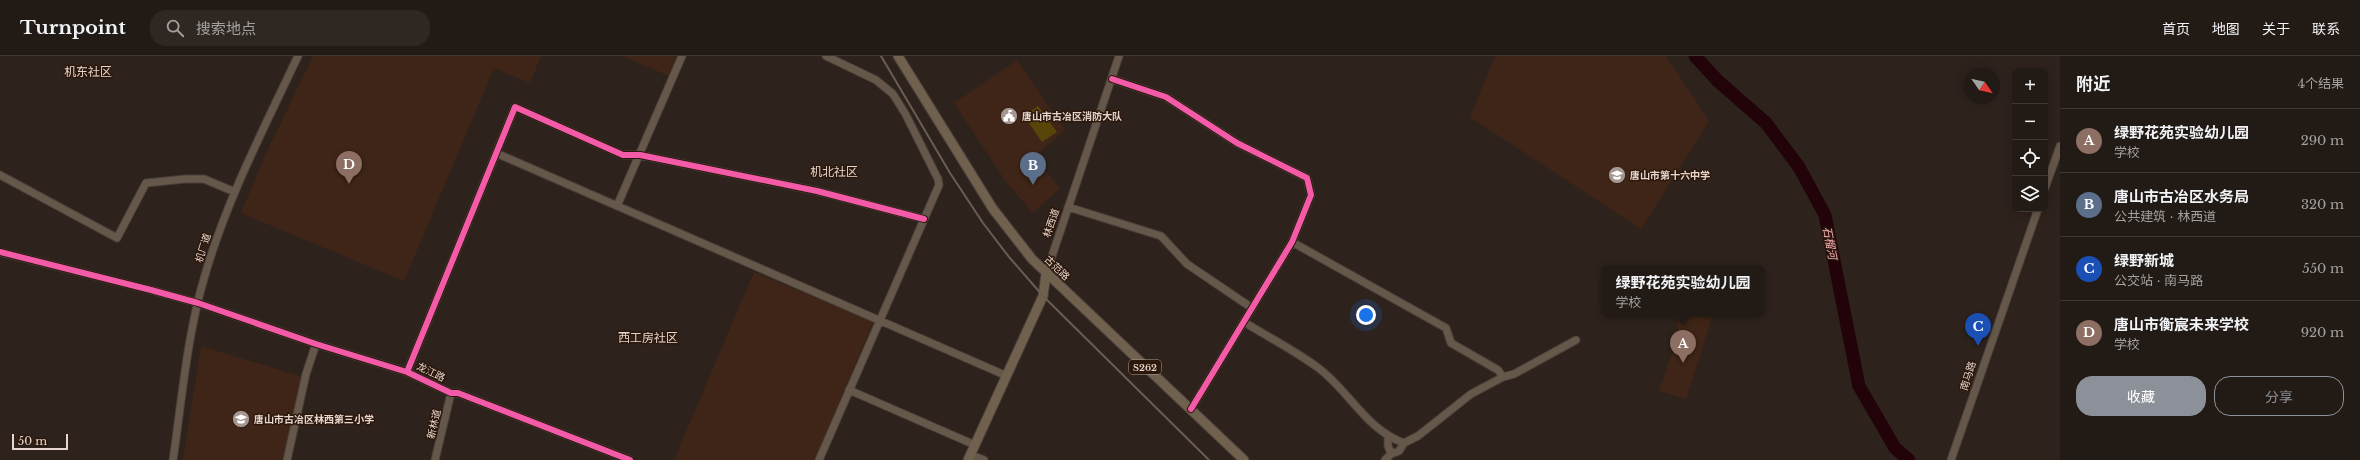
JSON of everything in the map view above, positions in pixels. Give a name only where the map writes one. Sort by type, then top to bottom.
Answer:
[{"type":"main road","name":"古范路","points":[[898,56],[993,209],[1032,259],[1046,274],[1244,460]]},
{"type":"main road","name":"林西道","points":[[970,457],[1043,296],[1046,274]]},
{"type":"street","name":"机厂道","points":[[173,460],[198,303],[220,229],[235,192],[298,56]]},
{"type":"street","points":[[617,206],[682,56]]},
{"type":"street","points":[[819,460],[939,185],[938,179],[906,115],[885,86],[876,80],[826,56]]},
{"type":"street","name":"林西道","points":[[1046,274],[1120,56]]},
{"type":"street","points":[[1112,79],[1166,97],[1237,143],[1307,178],[1311,195],[1292,242],[1191,409]]},
{"type":"street","points":[[407,372],[515,107],[624,155],[640,155],[817,191],[924,219]]},
{"type":"street","points":[[2048,180],[2060,146]]},
{"type":"street","points":[[496,153],[1007,376]]},
{"type":"street","points":[[0,175],[117,238],[146,183],[185,179],[204,179],[235,192]]},
{"type":"street","points":[[1068,207],[1161,236],[1187,264],[1252,308]]},
{"type":"street","name":"南马路","points":[[1951,460],[2037,212]]},
{"type":"street","points":[[1292,242],[1446,328],[1451,344],[1498,370],[1503,377]]},
{"type":"street","name":"龙江路","points":[[0,252],[198,303],[316,344],[407,372],[451,393],[458,393],[630,460]]},
{"type":"street","points":[[1244,322],[1318,367],[1343,389],[1353,404],[1388,437],[1404,443]]},
{"type":"street","points":[[1385,460],[1391,454],[1399,451],[1404,443],[1418,436],[1471,394],[1503,377],[1514,374],[1576,340]]},
{"type":"street","points":[[287,460],[306,374],[316,344]]},
{"type":"street","points":[[849,390],[975,445]]},
{"type":"street","name":"新林道","points":[[435,460],[451,393]]},
{"type":"street","points":[[1388,437],[1388,446],[1391,454]]},
{"type":"street","points":[[970,457],[984,460]]},
{"type":"shaded area","points":[[313,56],[541,56],[530,83],[494,68],[404,281],[241,213],[265,156]]},
{"type":"shaded area","points":[[622,56],[677,56],[669,76]]},
{"type":"shaded area","name":"唐山市第十六中学","points":[[1495,56],[1666,56],[1709,121],[1641,229],[1470,117]]},
{"type":"shaded area","name":"唐山市古冶区消防大队","points":[[1017,60],[1065,130],[1034,158],[1060,188],[1033,213],[1006,182],[954,103]]},
{"type":"shaded area","points":[[1038,106],[1057,132],[1042,142],[1024,116]]},
{"type":"shaded area","points":[[754,272],[873,322],[815,460],[674,460]]},
{"type":"shaded area","points":[[1676,317],[1712,317],[1686,399],[1659,391],[1678,335]]},
{"type":"shaded area","name":"唐山市古冶区林西第三小学","points":[[201,346],[303,377],[282,460],[183,460]]},
{"type":"waterway","name":"石榴河","points":[[1695,56],[1718,81],[1766,123],[1799,167],[1825,215],[1859,386],[1895,448],[1909,460]]},
{"type":"railway","points":[[881,56],[950,173],[983,223],[1009,257],[1043,296],[1209,460]]},
{"type":"cycle path","points":[[1112,79],[1166,97],[1237,143],[1307,178],[1311,195],[1292,242],[1191,409]]},
{"type":"cycle path","points":[[407,372],[515,107],[623,155],[640,155],[817,191],[924,219]]},
{"type":"cycle path","points":[[0,252],[198,303],[316,344],[407,372],[451,393],[458,393],[630,460]]},
{"type":"place","name":"唐山市古冶区消防大队","points":[[1009,116]]},
{"type":"place","name":"唐山市第十六中学","points":[[1617,175]]},
{"type":"place","name":"唐山市衡宸未来学校","points":[[349,184]]},
{"type":"place","name":"唐山市古冶区水务局","points":[[1033,185]]},
{"type":"place","name":"绿野新城","points":[[1978,346]]},
{"type":"place","name":"绿野花苑实验幼儿园","points":[[1683,363]]},
{"type":"place","name":"唐山市古冶区林西第三小学","points":[[241,419]]},
{"type":"district","name":"机东社区","points":[[88,71]]},
{"type":"district","name":"机北社区","points":[[834,171]]},
{"type":"district","name":"西工房社区","points":[[648,337]]}]
